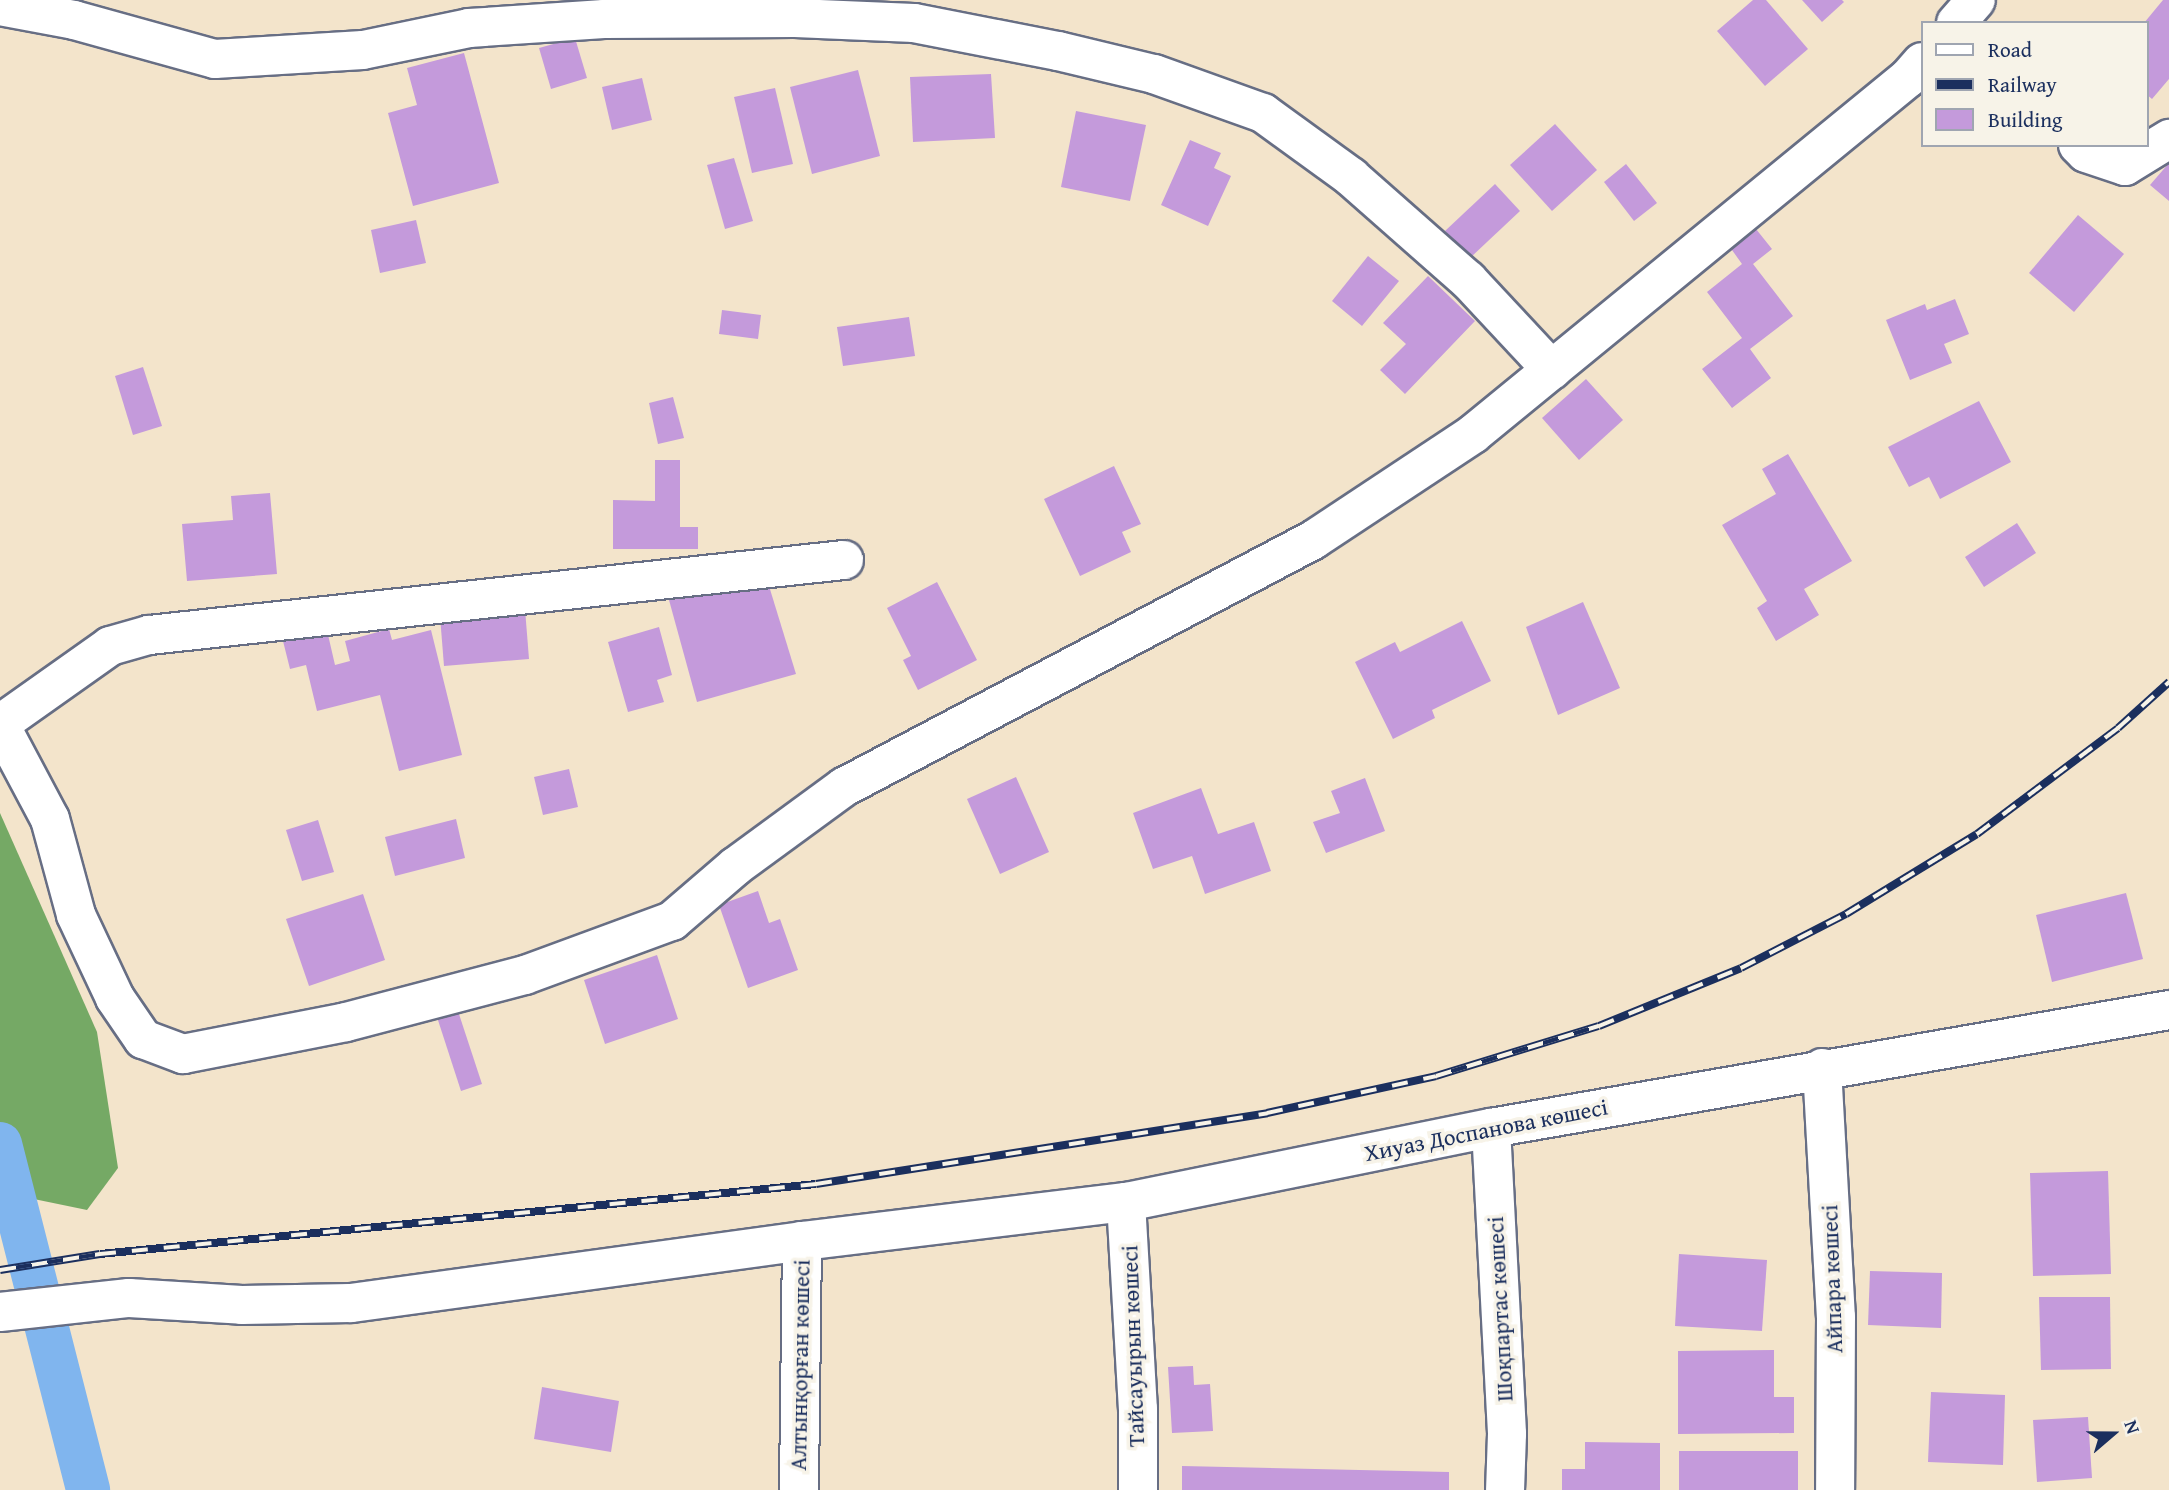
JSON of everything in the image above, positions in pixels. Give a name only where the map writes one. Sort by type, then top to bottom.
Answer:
[{"type":"street","points":[[1958,21],[1976,0]]},
{"type":"street","points":[[0,6],[74,20],[215,59],[363,50],[482,27],[604,19],[795,18],[915,23],[1070,54],[1154,74],[1263,113],[1351,177],[1468,280],[1552,370]]},
{"type":"street","points":[[844,559],[149,635],[110,646],[0,724],[50,820],[76,915],[115,998],[143,1039],[183,1054],[346,1022],[525,975],[672,921],[736,866],[844,787],[1313,540],[1473,435],[1908,78],[1920,64]]},
{"type":"street","points":[[2080,147],[2086,153],[2126,166],[2169,139]]},
{"type":"street","name":"Хиуаз Доспанова көшесі","points":[[0,1312],[129,1298],[242,1305],[351,1303],[802,1241],[1126,1202],[1491,1128],[1822,1068],[2169,1010]]},
{"type":"street","name":"Айпара көшесі","points":[[1822,1068],[1836,1317],[1835,1490]]},
{"type":"street","name":"Шоқпартас көшесі","points":[[1491,1128],[1507,1434],[1505,1490]]},
{"type":"street","name":"Тайсауырын көшесі","points":[[1126,1202],[1138,1409],[1138,1490]]},
{"type":"street","name":"Алтынқорған көшесі","points":[[799,1490],[802,1241]]},
{"type":"green space","points":[[0,813],[97,1032],[118,1168],[87,1210],[0,1192]]},
{"type":"building","points":[[1753,0],[1766,0],[1808,49],[1765,86],[1717,31]]},
{"type":"building","points":[[1802,0],[1842,0],[1844,2],[1822,22]]},
{"type":"building","points":[[2163,0],[2169,0],[2169,79],[2152,99],[2148,96],[2148,21],[2146,21]]},
{"type":"building","points":[[575,38],[587,78],[551,89],[539,48]]},
{"type":"building","points":[[464,53],[499,183],[413,206],[388,113],[417,105],[407,68]]},
{"type":"building","points":[[858,70],[880,156],[812,174],[790,87]]},
{"type":"building","points":[[991,74],[995,138],[913,142],[910,77]]},
{"type":"building","points":[[642,78],[652,120],[612,130],[602,87]]},
{"type":"building","points":[[775,88],[793,164],[752,173],[734,97]]},
{"type":"building","points":[[1076,111],[1146,125],[1130,201],[1061,187]]},
{"type":"building","points":[[1555,124],[1597,170],[1552,211],[1510,165]]},
{"type":"building","points":[[1190,140],[1221,153],[1214,168],[1231,176],[1208,226],[1161,205]]},
{"type":"building","points":[[734,158],[753,221],[725,229],[707,165]]},
{"type":"building","points":[[2169,163],[2169,201],[2150,185]]},
{"type":"building","points":[[1626,164],[1657,203],[1634,221],[1604,182]]},
{"type":"building","points":[[1495,184],[1520,211],[1470,258],[1445,231]]},
{"type":"building","points":[[2078,215],[2124,254],[2074,312],[2029,273]]},
{"type":"building","points":[[416,220],[426,263],[380,273],[371,230]]},
{"type":"building","points":[[1752,224],[1772,249],[1753,264],[1793,316],[1750,349],[1771,378],[1732,408],[1702,369],[1742,338],[1707,292],[1742,264],[1727,243]]},
{"type":"building","points":[[1368,256],[1399,281],[1362,326],[1332,301]]},
{"type":"building","points":[[1428,276],[1475,321],[1405,394],[1380,370],[1406,344],[1383,323]]},
{"type":"building","points":[[1955,299],[1969,334],[1944,344],[1952,363],[1910,380],[1886,320],[1925,304],[1927,310]]},
{"type":"building","points":[[722,310],[761,315],[758,339],[719,334]]},
{"type":"building","points":[[909,317],[915,356],[843,366],[837,327]]},
{"type":"building","points":[[143,367],[162,426],[133,435],[115,376]]},
{"type":"building","points":[[1586,379],[1623,420],[1579,460],[1542,418]]},
{"type":"building","points":[[673,397],[684,438],[658,444],[649,403]]},
{"type":"building","points":[[1979,401],[2011,462],[1940,499],[1929,477],[1909,487],[1888,447]]},
{"type":"building","points":[[1788,454],[1852,561],[1804,589],[1819,615],[1776,641],[1757,608],[1767,601],[1722,525],[1776,494],[1762,469]]},
{"type":"building","points":[[655,460],[680,460],[680,527],[698,527],[698,549],[613,549],[613,500],[655,501]]},
{"type":"building","points":[[1114,466],[1141,524],[1122,532],[1131,552],[1080,576],[1044,499]]},
{"type":"building","points":[[270,493],[277,574],[187,581],[182,524],[233,520],[231,496]]},
{"type":"building","points":[[2017,523],[2036,553],[1984,587],[1965,557]]},
{"type":"building","points":[[937,582],[977,660],[918,690],[903,660],[911,656],[887,608]]},
{"type":"building","points":[[769,586],[796,674],[697,702],[669,600]]},
{"type":"building","points":[[1583,602],[1620,688],[1558,715],[1526,627]]},
{"type":"building","points":[[525,609],[529,659],[444,666],[440,616]]},
{"type":"building","points":[[1462,621],[1491,681],[1432,710],[1435,718],[1393,739],[1355,662],[1395,642],[1400,652]]},
{"type":"building","points":[[326,626],[335,665],[350,661],[345,641],[389,629],[392,640],[431,630],[462,755],[399,771],[380,695],[317,711],[306,665],[290,669],[282,637]]},
{"type":"building","points":[[659,627],[672,675],[657,680],[664,702],[628,712],[608,642]]},
{"type":"building","points":[[569,769],[578,807],[543,815],[534,777]]},
{"type":"building","points":[[1016,777],[1049,852],[1000,874],[967,799]]},
{"type":"building","points":[[1365,778],[1385,831],[1326,853],[1313,822],[1340,813],[1331,791]]},
{"type":"building","points":[[1201,788],[1218,834],[1254,822],[1271,871],[1205,894],[1192,856],[1153,869],[1133,813]]},
{"type":"building","points":[[456,819],[465,858],[395,876],[385,837]]},
{"type":"building","points":[[318,820],[334,872],[302,881],[286,830]]},
{"type":"building","points":[[758,891],[769,923],[780,919],[798,970],[748,988],[719,905]]},
{"type":"building","points":[[2126,893],[2143,959],[2052,982],[2036,915]]},
{"type":"building","points":[[363,894],[385,960],[309,986],[286,919]]},
{"type":"building","points":[[657,955],[678,1019],[605,1044],[584,980]]},
{"type":"building","points":[[457,1008],[482,1084],[461,1091],[436,1014]]},
{"type":"building","points":[[2108,1171],[2111,1274],[2033,1276],[2030,1173]]},
{"type":"building","points":[[1679,1254],[1767,1260],[1762,1331],[1675,1326]]},
{"type":"building","points":[[1870,1271],[1942,1273],[1941,1328],[1868,1325]]},
{"type":"building","points":[[2039,1297],[2110,1297],[2111,1369],[2041,1370]]},
{"type":"building","points":[[1774,1350],[1774,1397],[1794,1397],[1794,1433],[1678,1434],[1678,1351]]},
{"type":"building","points":[[1193,1366],[1194,1385],[1210,1384],[1213,1431],[1172,1433],[1168,1367]]},
{"type":"building","points":[[542,1387],[619,1401],[611,1452],[534,1439]]},
{"type":"building","points":[[1931,1392],[2005,1395],[2003,1465],[1928,1462]]},
{"type":"building","points":[[2088,1417],[2092,1478],[2037,1482],[2033,1420]]},
{"type":"building","points":[[1585,1442],[1660,1443],[1660,1490],[1562,1490],[1562,1469],[1585,1469]]},
{"type":"building","points":[[1679,1451],[1798,1451],[1798,1490],[1679,1490]]},
{"type":"building","points":[[1182,1466],[1449,1472],[1449,1490],[1182,1490]]},
{"type":"waterway","points":[[0,1144],[88,1490]]},
{"type":"railway","points":[[0,1270],[100,1254],[816,1184],[1267,1113],[1436,1076],[1599,1026],[1741,968],[1846,914],[1977,834],[2118,728],[2169,682]]}]
